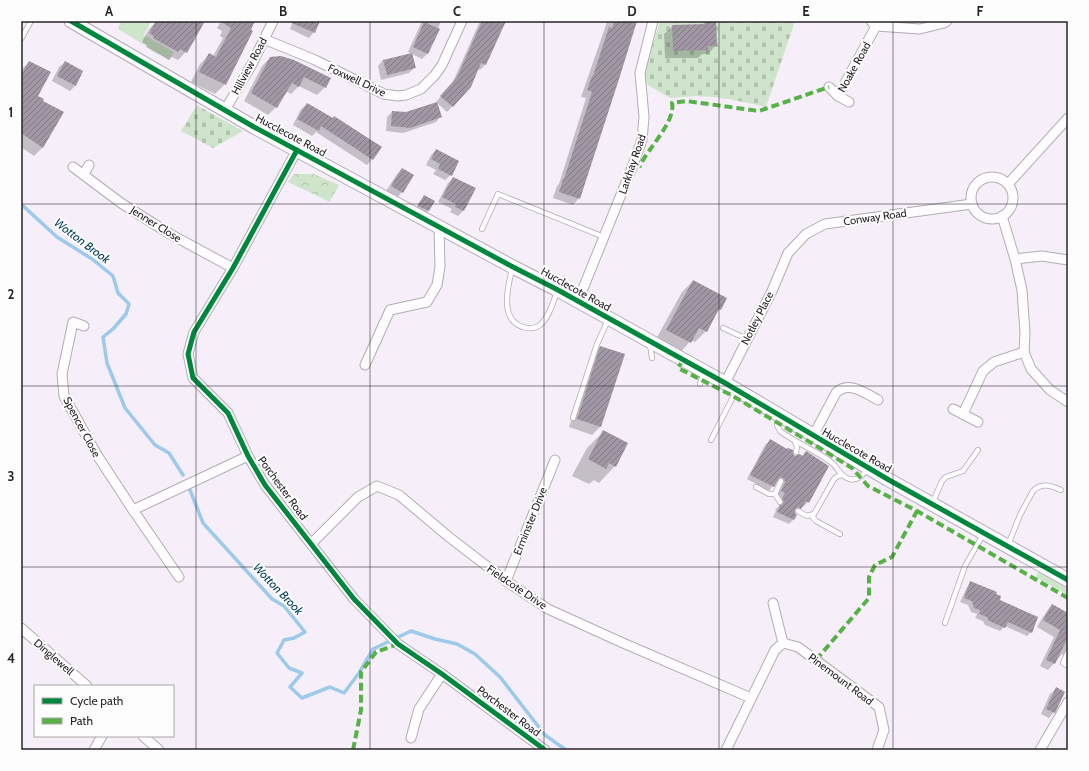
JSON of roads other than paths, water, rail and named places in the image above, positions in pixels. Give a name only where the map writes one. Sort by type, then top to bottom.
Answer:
[{"type":"street","name":"Hillview Road","points":[[225,110],[242,82],[273,21]]},
{"type":"street","name":"Foxwell Drive","points":[[264,40],[305,55],[384,94],[398,96],[406,95],[421,89],[436,75],[462,21]]},
{"type":"street","name":"Larkhay Road","points":[[578,301],[642,140],[644,117],[640,73],[653,21]]},
{"type":"street","points":[[873,24],[920,28],[947,21]]},
{"type":"street","name":"Hucclecote Road","points":[[75,22],[225,110],[439,228],[558,290],[649,341],[702,378],[725,383],[984,534],[1068,580]]},
{"type":"street","name":"Noake Road","points":[[829,87],[838,96],[873,24]]},
{"type":"street","points":[[838,96],[849,102]]},
{"type":"street","points":[[1008,184],[1068,118]]},
{"type":"street","name":"Porchester Road","points":[[297,150],[233,268],[194,332],[188,354],[193,378],[228,413],[248,456],[266,485],[354,599],[393,640],[545,750]]},
{"type":"street","points":[[84,174],[89,165]]},
{"type":"street","name":"Jenner Close","points":[[73,167],[121,203],[170,234],[233,268]]},
{"type":"street","points":[[996,177],[1001,179],[1008,184],[1013,194],[1013,201],[1009,211],[1002,216],[992,219],[984,217],[978,213],[972,204],[971,194],[977,183],[985,178],[996,177]]},
{"type":"street","name":"Conway Road","points":[[788,253],[806,234],[824,224],[972,204]]},
{"type":"street","points":[[1002,216],[1015,259],[1022,290],[1025,333],[1024,352],[1031,369],[1050,390],[1068,402]]},
{"type":"street","points":[[365,365],[390,310],[428,302],[437,285],[440,267],[439,228]]},
{"type":"street","name":"Notley Place","points":[[725,383],[772,291],[788,253]]},
{"type":"street","points":[[1015,259],[1042,256],[1068,260]]},
{"type":"street","name":"Spencer Close","points":[[84,326],[73,322],[62,374],[64,396],[97,455],[179,577]]},
{"type":"street","points":[[963,414],[983,370],[994,362],[1024,352]]},
{"type":"street","points":[[814,436],[836,393],[839,390],[848,387],[853,388],[878,400]]},
{"type":"street","points":[[953,409],[978,422]]},
{"type":"street","points":[[133,510],[248,456]]},
{"type":"street","name":"Erminster Drive","points":[[506,581],[554,460]]},
{"type":"street","name":"Fieldcote Drive","points":[[312,543],[358,497],[377,486],[399,495],[449,537],[506,581],[548,609],[751,698]]},
{"type":"street","points":[[726,750],[775,650],[783,644],[773,603]]},
{"type":"street","name":"Dinglewell","points":[[21,628],[86,685]]},
{"type":"street","name":"Pinemount Road","points":[[783,644],[798,647],[878,707],[884,730],[877,750]]},
{"type":"street","points":[[411,738],[419,709],[442,674]]},
{"type":"street","points":[[1040,750],[1068,702]]},
{"type":"street","points":[[94,750],[101,737]]},
{"type":"street","points":[[144,737],[159,750]]},
{"type":"lane","points":[[21,39],[32,21]]},
{"type":"lane","points":[[482,229],[498,194],[604,237]]},
{"type":"lane","points":[[513,267],[508,286],[507,304],[513,322],[517,326],[533,329],[540,326],[545,320],[558,290]]},
{"type":"lane","points":[[573,418],[597,344],[609,319]]},
{"type":"lane","points":[[723,328],[747,339]]},
{"type":"lane","points":[[649,341],[652,358]]},
{"type":"lane","points":[[711,440],[736,390]]},
{"type":"lane","points":[[778,413],[776,419],[780,431],[831,462],[842,475],[857,479],[864,474],[868,467]]},
{"type":"lane","points":[[795,441],[797,446],[796,452]]},
{"type":"lane","points":[[932,504],[942,480],[963,471],[978,450]]},
{"type":"lane","points":[[812,516],[816,512],[834,479],[842,475]]},
{"type":"lane","points":[[775,494],[781,481]]},
{"type":"lane","points":[[1008,546],[1020,515],[1033,491],[1036,488],[1045,485],[1050,485],[1061,490]]},
{"type":"lane","points":[[756,488],[769,494],[775,494]]},
{"type":"lane","points":[[775,494],[780,502]]},
{"type":"lane","points":[[798,511],[807,516],[812,516],[816,521],[840,534]]},
{"type":"lane","points":[[945,623],[965,566],[984,534]]},
{"type":"lane","points":[[1068,652],[1063,663],[1068,666]]},
{"type":"waterway","name":"Wotton Brook","points":[[21,204],[57,237],[92,259],[113,276],[118,293],[129,304],[126,314],[113,329],[103,337],[107,363],[125,408],[155,445],[169,453],[183,475]]},
{"type":"waterway","name":"Wotton Brook","points":[[190,490],[203,523],[272,599],[284,606],[305,632],[294,638],[284,640],[277,653],[289,668],[302,673],[290,687],[302,698],[330,687],[344,693],[359,673],[373,649],[411,631],[457,644],[475,654],[500,677],[545,735],[566,750]]}]
